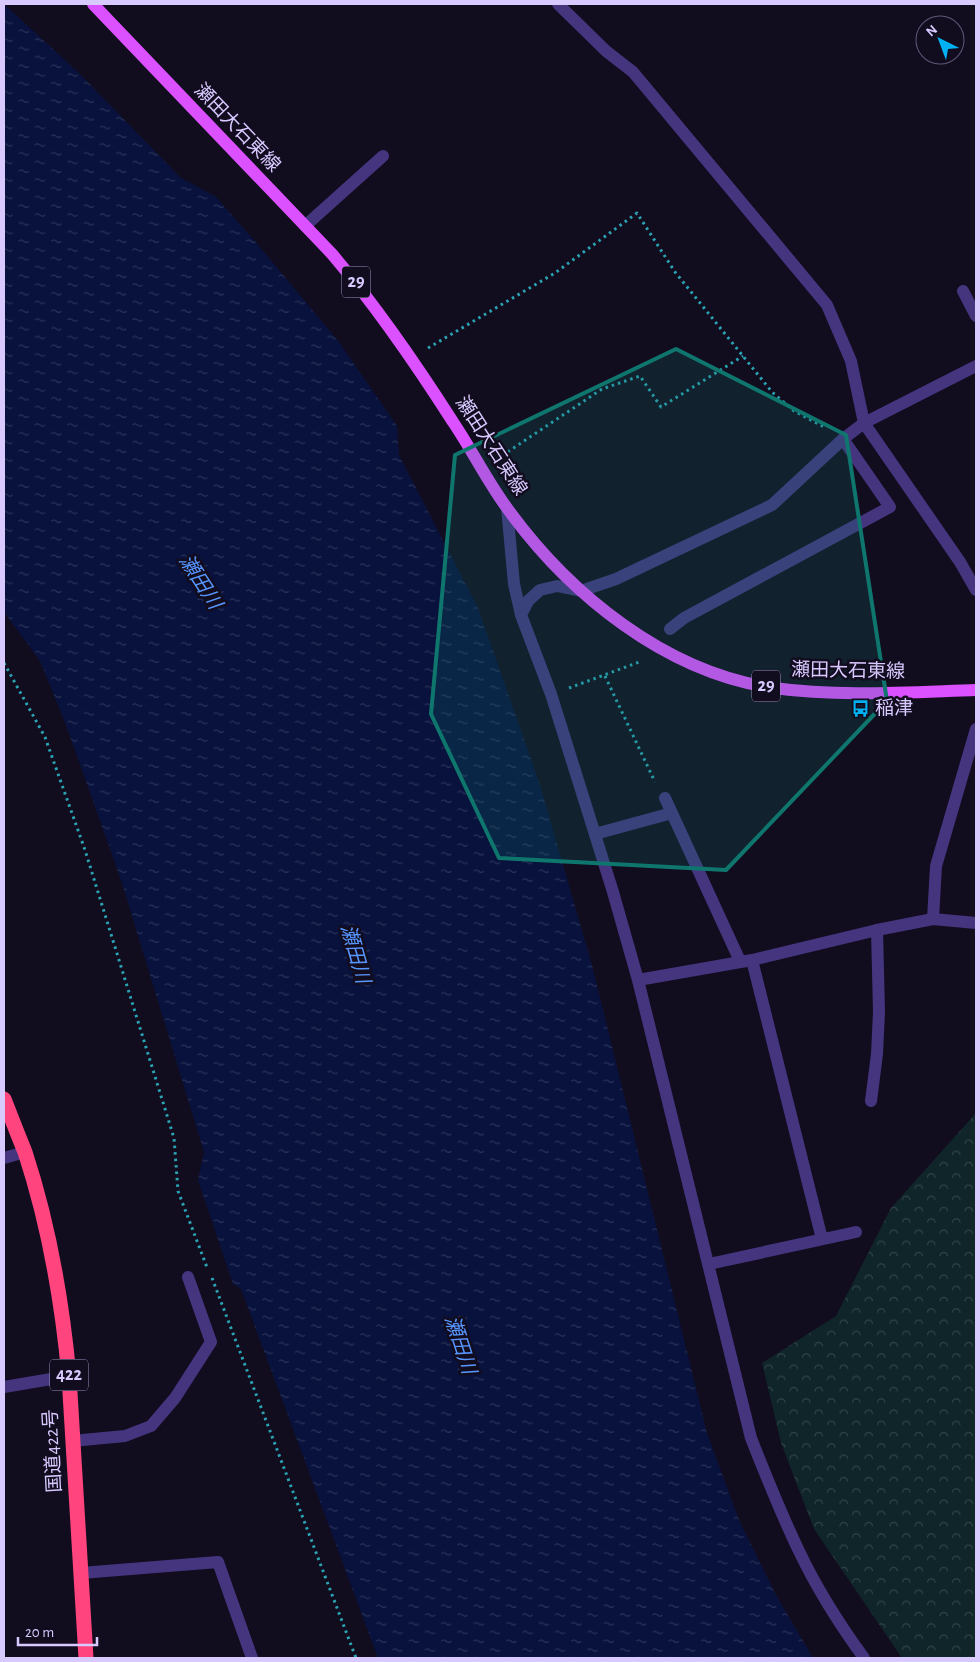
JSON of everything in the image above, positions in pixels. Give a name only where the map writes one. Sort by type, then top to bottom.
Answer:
[{"type":"highway","name":"国道422号","points":[[4,1099],[24,1152],[50,1244],[65,1329],[86,1658]]},
{"type":"main road","name":"瀬田大石東線","points":[[93,4],[305,226],[362,290],[411,359],[507,508],[542,550],[581,591],[605,612],[649,642],[722,676],[772,688],[821,692],[938,692],[976,690]]},
{"type":"street","points":[[558,4],[606,51],[633,72],[827,305],[851,361],[864,423],[960,562],[976,590]]},
{"type":"street","points":[[305,226],[383,156]]},
{"type":"street","points":[[962,291],[976,316]]},
{"type":"street","points":[[520,614],[528,600],[540,590],[557,586],[581,591],[616,579],[772,505],[864,423],[976,366]]},
{"type":"street","points":[[670,629],[684,618],[890,507],[844,439]]},
{"type":"street","points":[[507,508],[514,584],[520,614],[551,694],[638,980],[751,1438],[769,1485],[799,1552],[844,1631],[864,1658]]},
{"type":"street","points":[[932,919],[936,866],[976,729]]},
{"type":"street","points":[[665,798],[746,961],[822,1239]]},
{"type":"street","points":[[595,834],[672,813]]},
{"type":"street","points":[[638,980],[746,961],[932,919],[976,923]]},
{"type":"street","points":[[871,1102],[877,1054],[877,930]]},
{"type":"street","points":[[4,1158],[24,1152]]},
{"type":"street","points":[[709,1264],[856,1232]]},
{"type":"street","points":[[72,1441],[126,1436],[151,1426],[175,1398],[211,1342],[188,1277]]},
{"type":"street","points":[[4,1387],[69,1376]]},
{"type":"street","points":[[81,1573],[218,1562],[252,1658]]},
{"type":"path","points":[[411,359],[555,273],[637,213],[676,272],[772,392],[794,411],[844,439]]},
{"type":"path","points":[[482,468],[602,389],[640,376],[661,407],[743,356]]},
{"type":"path","points":[[551,694],[648,659],[659,647]]},
{"type":"path","points":[[4,663],[44,737],[85,850],[174,1138],[178,1191],[356,1658]]},
{"type":"path","points":[[605,676],[658,788],[665,798]]},
{"type":"highlighted area","points":[[676,349],[846,435],[887,701],[726,870],[499,858],[431,714],[455,455]]},
{"type":"green space","points":[[976,1113],[976,1658],[902,1658],[814,1529],[781,1443],[762,1363],[836,1316],[891,1208]]},
{"type":"water","name":"瀬田川","points":[[4,4],[78,72],[181,178],[215,196],[339,342],[397,426],[399,455],[478,608],[539,782],[592,965],[707,1433],[739,1520],[776,1595],[813,1658],[378,1658],[241,1289],[233,1284],[198,1180],[204,1152],[121,880],[66,725],[40,661],[4,612]]},
{"type":"place","name":"稲津","points":[[861,708]]}]
